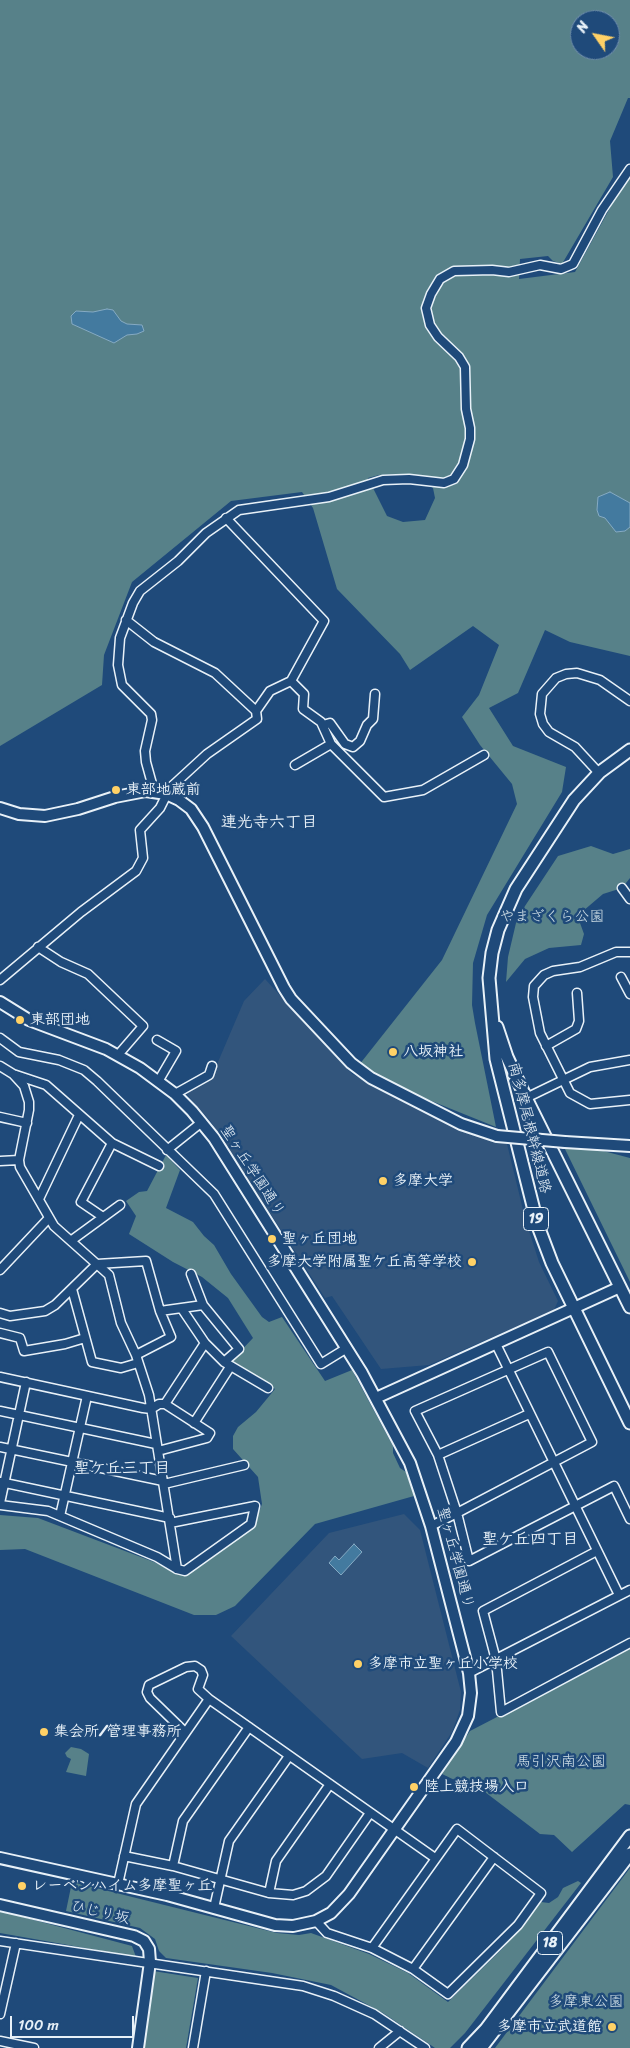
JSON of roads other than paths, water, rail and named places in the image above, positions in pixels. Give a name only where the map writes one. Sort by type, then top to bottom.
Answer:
[{"type":"main road","name":"南多摩尾根幹線道路","points":[[630,750],[599,773],[574,800],[508,903],[492,953],[489,978],[496,1059],[530,1197],[552,1263],[630,1423]]},
{"type":"main road","name":"南多摩尾根幹線道路","points":[[490,999],[500,1038],[526,1098],[630,1307]]},
{"type":"main road","name":"18","points":[[468,2048],[486,2029],[630,1836]]},
{"type":"main road","name":"18","points":[[481,2048],[630,1854]]},
{"type":"street","points":[[154,791],[145,751],[152,720],[151,714],[149,709],[126,690],[119,673],[118,650],[126,620],[140,590],[226,518],[246,508],[285,505],[329,497],[383,480],[409,479],[444,483],[454,479],[462,465],[470,439],[466,409],[465,367],[459,357],[438,337],[430,325],[426,308],[431,294],[440,279],[454,271],[492,270],[509,272],[540,265],[561,269],[573,264],[602,210],[630,169]]},
{"type":"street","points":[[226,518],[324,621],[291,681],[270,691],[256,711]]},
{"type":"street","points":[[0,980],[38,947],[136,871],[143,858],[140,830],[160,808],[166,794],[207,754],[257,719],[256,711],[215,673],[154,642],[126,620]]},
{"type":"street","points":[[599,773],[576,747],[549,732],[543,724],[540,714],[542,694],[556,678],[566,674],[577,673],[600,680],[630,701]]},
{"type":"street","points":[[291,681],[304,694],[303,709],[323,724],[331,744],[376,790],[388,798],[431,786],[484,755]]},
{"type":"street","points":[[323,724],[330,723],[345,744],[353,747],[360,741],[367,725],[374,720],[375,694]]},
{"type":"street","points":[[295,765],[331,744]]},
{"type":"street","points":[[0,808],[19,814],[45,816],[78,809],[129,793],[154,791],[166,794],[186,804],[198,820],[273,969],[291,1000],[351,1064],[371,1078],[452,1120],[497,1136],[630,1146]]},
{"type":"street","points":[[622,888],[630,900]]},
{"type":"street","points":[[38,947],[61,962],[88,974],[143,1026],[118,1055]]},
{"type":"street","points":[[630,952],[616,952],[580,967],[553,971],[538,980],[533,992],[540,1033],[562,1081],[576,1098],[590,1104],[630,1100]]},
{"type":"street","points":[[621,977],[630,994]]},
{"type":"street","points":[[546,1046],[576,1028],[579,1021],[577,993]]},
{"type":"street","name":"聖ヶ丘学園通り","points":[[0,1002],[29,1020],[118,1055],[159,1080],[202,1122],[347,1348],[410,1463],[431,1526],[469,1672],[471,1701],[462,1732],[394,1830],[339,1907],[316,1921],[293,1926],[275,1925],[118,1884],[0,1858]]},
{"type":"street","points":[[0,1038],[19,1052],[59,1060],[84,1070],[214,1194],[321,1364],[347,1348]]},
{"type":"street","points":[[157,1040],[176,1051],[159,1080]]},
{"type":"street","points":[[526,1098],[590,1067],[630,1060]]},
{"type":"street","points":[[0,1066],[12,1074],[24,1086],[27,1094],[29,1110],[19,1160],[20,1168],[54,1226],[109,1274],[121,1323],[137,1359],[151,1409],[177,1569]]},
{"type":"street","points":[[175,1094],[209,1075],[212,1066]]},
{"type":"street","points":[[12,1074],[46,1085],[112,1143],[159,1166]]},
{"type":"street","points":[[39,1199],[79,1115]]},
{"type":"street","points":[[0,1117],[27,1123]]},
{"type":"street","points":[[168,1150],[202,1122]]},
{"type":"street","points":[[103,1217],[81,1202],[112,1143]]},
{"type":"street","points":[[0,1161],[19,1160]]},
{"type":"street","points":[[72,1240],[120,1205]]},
{"type":"street","points":[[0,1270],[49,1218]]},
{"type":"street","points":[[0,1313],[10,1316],[45,1311],[72,1289],[97,1264],[146,1261],[160,1311],[171,1336],[121,1368],[92,1362],[72,1289]]},
{"type":"street","points":[[191,1274],[203,1305],[239,1349],[224,1362]]},
{"type":"street","points":[[376,1398],[620,1287]]},
{"type":"street","points":[[160,1311],[203,1305]]},
{"type":"street","points":[[182,1309],[205,1343],[224,1362],[268,1388]]},
{"type":"street","points":[[0,1333],[20,1338],[24,1351],[65,1344],[85,1338]]},
{"type":"street","points":[[165,1404],[205,1343]]},
{"type":"street","points":[[496,1344],[620,1595]]},
{"type":"street","points":[[431,1526],[457,1513],[592,1442],[548,1352],[415,1411],[438,1455],[457,1513],[469,1561],[614,1486],[630,1519]]},
{"type":"street","points":[[194,1423],[230,1367]]},
{"type":"street","points":[[0,1377],[151,1409],[159,1404],[165,1404],[210,1434],[207,1438],[157,1448],[80,1428],[0,1411]]},
{"type":"street","points":[[2,1483],[170,1520],[255,1506],[251,1524],[191,1568],[185,1570],[177,1569],[157,1557],[48,1511],[0,1504],[2,1483],[26,1382]]},
{"type":"street","points":[[60,1516],[86,1396]]},
{"type":"street","points":[[438,1455],[529,1414]]},
{"type":"street","points":[[0,1447],[164,1482],[244,1466]]},
{"type":"street","points":[[597,1551],[483,1611],[496,1660],[501,1712],[630,1643]]},
{"type":"street","points":[[469,1672],[496,1660],[630,1590]]},
{"type":"street","points":[[185,1732],[150,1698],[147,1692],[149,1685],[186,1667],[195,1666],[203,1676],[198,1689],[209,1699],[435,1858]]},
{"type":"street","points":[[118,1884],[136,1804],[209,1699]]},
{"type":"street","points":[[173,1866],[183,1821],[249,1727]]},
{"type":"street","points":[[214,1908],[229,1842],[289,1756]]},
{"type":"street","points":[[270,1893],[276,1862],[330,1784]]},
{"type":"street","points":[[124,1856],[173,1866],[270,1893],[292,1895],[306,1891],[321,1881],[370,1813]]},
{"type":"street","points":[[316,1921],[327,1933],[372,1948],[413,1969],[448,1994],[518,1925],[541,1893],[457,1830],[372,1948]]},
{"type":"street","points":[[413,1969],[494,1857]]},
{"type":"street","name":"ひじり坂","points":[[0,1905],[138,1937],[144,1941],[149,1949],[150,1962],[138,2048]]},
{"type":"street","points":[[0,1941],[282,1982],[312,1989],[367,2010],[425,2048]]},
{"type":"street","points":[[0,2014],[16,1943]]},
{"type":"street","points":[[193,2048],[206,1971]]},
{"type":"street","points":[[379,2048],[400,2031]]},
{"type":"street","points":[[0,2040],[34,2048]]},
{"type":"place","name":"東部地蔵前","points":[[116,790]]},
{"type":"place","name":"東部団地","points":[[20,1020]]},
{"type":"place","name":"八坂神社","points":[[393,1052]]},
{"type":"place","name":"多摩大学","points":[[383,1181]]},
{"type":"place","name":"聖ヶ丘団地","points":[[272,1239]]},
{"type":"place","name":"多摩大学附属聖ケ丘高等学校","points":[[472,1262]]},
{"type":"place","name":"多摩市立聖ヶ丘小学校","points":[[358,1664]]},
{"type":"place","name":"集会所/管理事務所","points":[[44,1732]]},
{"type":"place","name":"陸上競技場入口","points":[[414,1787]]},
{"type":"place","name":"レーベンハイム多摩聖ヶ丘","points":[[22,1886]]},
{"type":"place","name":"多摩市立武道館","points":[[612,2027]]},
{"type":"district","name":"連光寺六丁目","points":[[269,823]]},
{"type":"district","name":"聖ケ丘三丁目","points":[[122,1469]]},
{"type":"district","name":"聖ケ丘四丁目","points":[[530,1540]]},
{"type":"park label","name":"やまざくら公園","points":[[552,917]]},
{"type":"park label","name":"馬引沢南公園","points":[[561,1762]]},
{"type":"park label","name":"多摩東公園","points":[[586,2002]]}]
